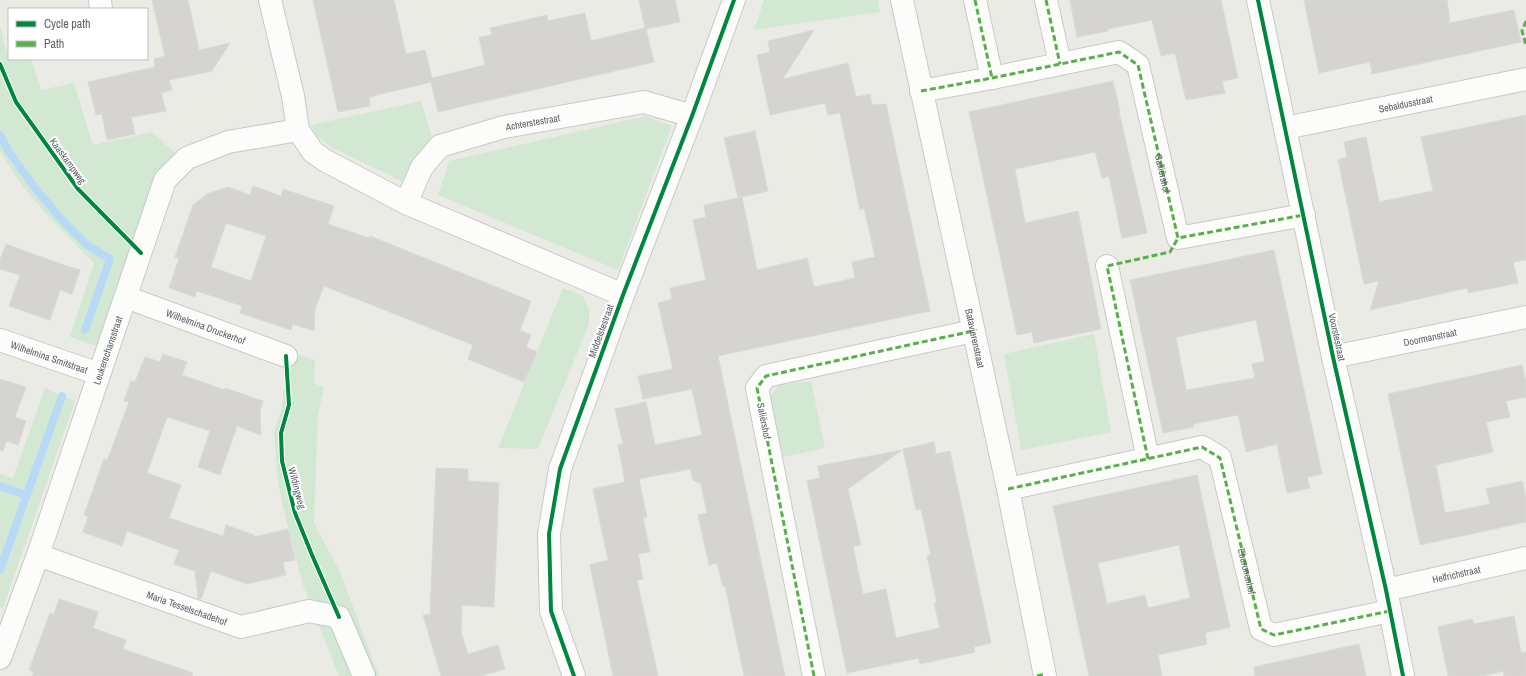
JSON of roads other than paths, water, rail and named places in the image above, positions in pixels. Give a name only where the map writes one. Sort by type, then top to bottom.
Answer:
[{"type":"street","points":[[270,0],[293,96],[298,130],[313,152],[406,203],[623,295]]},
{"type":"street","name":"Middelstestraat","points":[[574,676],[551,611],[549,534],[560,469],[623,295],[692,116],[734,0]]},
{"type":"street","name":"Batavierenstraat","points":[[902,0],[1008,489],[1042,675]]},
{"type":"street","points":[[975,0],[992,78]]},
{"type":"street","points":[[1046,0],[1060,64]]},
{"type":"street","name":"Voorstestraat","points":[[1258,0],[1333,357],[1388,601],[1403,676]]},
{"type":"street","name":"Galliërshof","points":[[921,91],[1119,52],[1138,65],[1178,238],[1304,215]]},
{"type":"street","name":"Sebaldusstraat","points":[[1285,128],[1526,79]]},
{"type":"street","name":"Achterstestraat","points":[[406,203],[422,167],[440,146],[504,127],[644,102],[692,116]]},
{"type":"street","name":"Leukerschansstraat","points":[[2,644],[38,555],[166,180],[187,158],[228,142],[298,130]]},
{"type":"street","points":[[1107,266],[1148,459]]},
{"type":"street","name":"Wilhelmina Druckerhof","points":[[126,297],[286,356]]},
{"type":"street","name":"Doormanstraat","points":[[1333,357],[1526,317]]},
{"type":"street","name":"Saliërshof","points":[[814,676],[757,388],[766,376],[973,331]]},
{"type":"street","name":"Wilhelmina Smitstraat","points":[[0,340],[99,374]]},
{"type":"street","name":"Eburonenhof","points":[[1008,489],[1202,447],[1220,458],[1261,629],[1274,635],[1388,601]]},
{"type":"street","name":"Maria Tesselschadehof","points":[[38,555],[241,627],[308,611],[340,617],[364,676]]},
{"type":"street","name":"Helfrichstraat","points":[[1388,601],[1526,558]]},
{"type":"waterway","points":[[0,135],[9,152],[35,188],[63,221],[87,245],[110,259],[85,330]]},
{"type":"waterway","points":[[0,570],[62,396]]},
{"type":"waterway","points":[[0,486],[26,495]]}]
